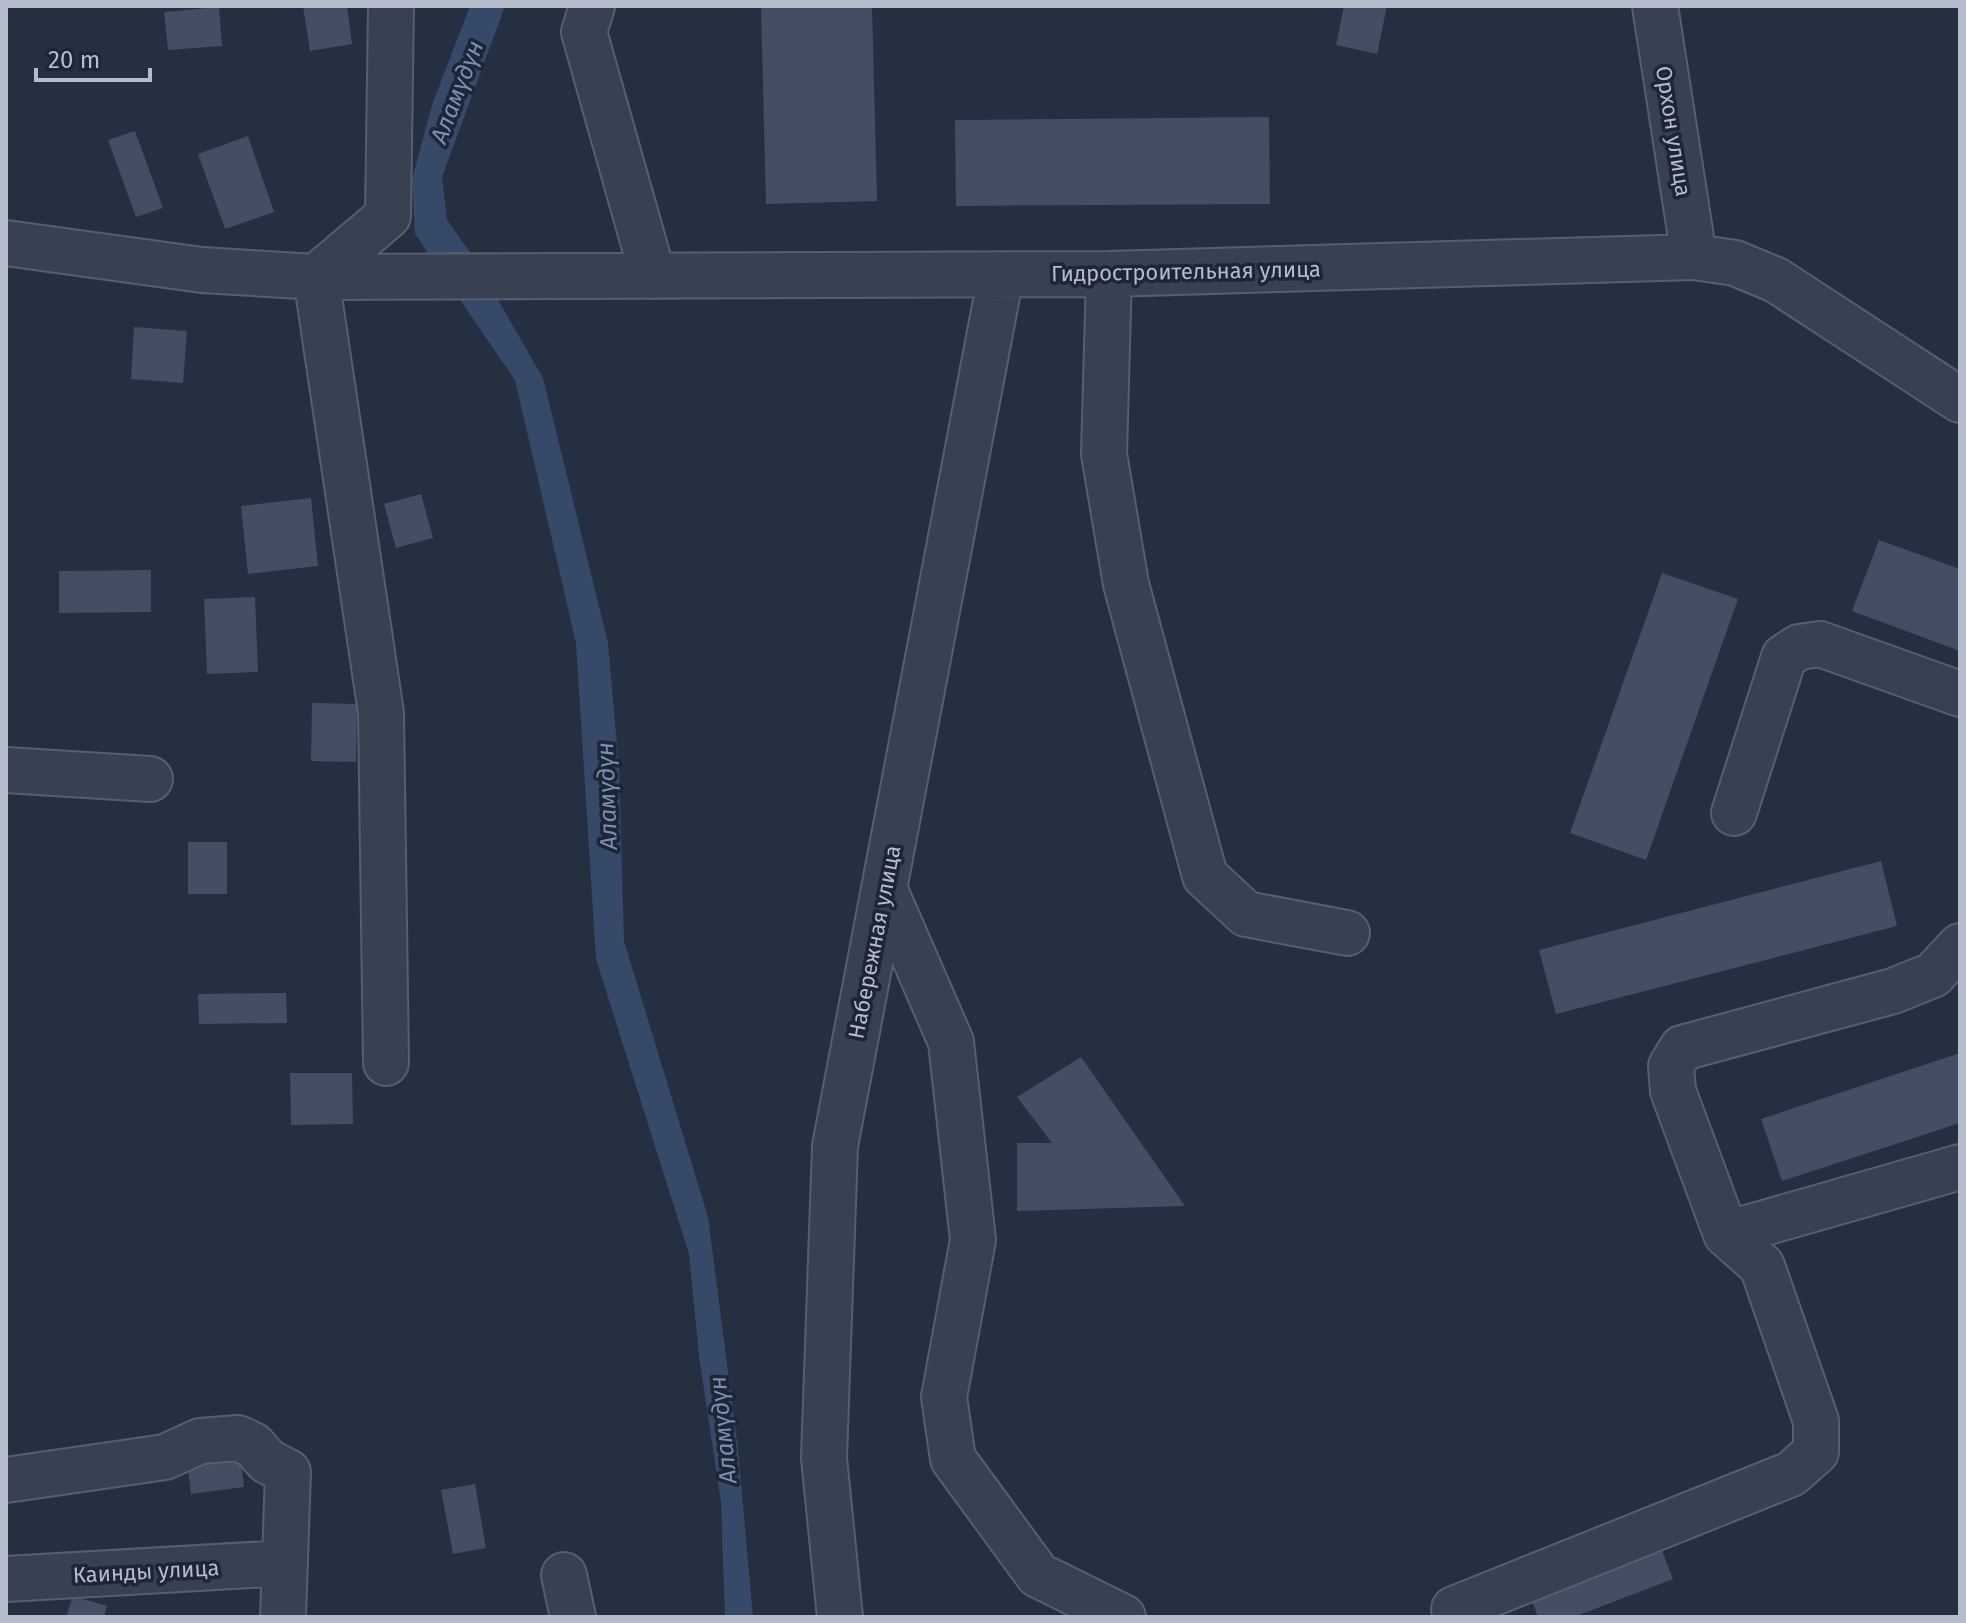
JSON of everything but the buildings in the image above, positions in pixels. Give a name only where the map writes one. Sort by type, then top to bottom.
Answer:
[{"type":"street","points":[[386,1063],[381,713],[328,277],[388,216],[391,6]]},
{"type":"street","points":[[592,6],[584,32],[653,276]]},
{"type":"street","name":"Орхон улица","points":[[1655,6],[1694,257]]},
{"type":"street","name":"Гидростроительная улица","points":[[6,243],[202,270],[328,277],[1109,274],[1694,257],[1735,263],[1776,280],[1960,400]]},
{"type":"street","points":[[1109,274],[1104,454],[1126,584],[1205,876],[1246,914],[1347,933]]},
{"type":"street","name":"Набережная улица","points":[[840,1617],[824,1458],[835,1146],[1001,275]]},
{"type":"street","points":[[1734,813],[1784,657],[1799,647],[1820,644],[1960,694]]},
{"type":"street","points":[[6,770],[150,779]]},
{"type":"street","points":[[884,888],[951,1042],[973,1240],[944,1397],[953,1459],[1038,1575],[1123,1617]]},
{"type":"street","points":[[1454,1609],[1791,1474],[1816,1452],[1816,1421],[1762,1266],[1726,1234],[1673,1091],[1671,1066],[1682,1048],[1893,991],[1933,975],[1960,946]]},
{"type":"street","points":[[1726,1234],[1960,1167]]},
{"type":"street","points":[[6,1480],[165,1457],[200,1441],[238,1438],[253,1445],[267,1461],[288,1472],[283,1617]]},
{"type":"street","name":"Каинды улица","points":[[6,1579],[285,1563]]},
{"type":"street","points":[[564,1575],[573,1617]]},
{"type":"water","name":"Аламүдүн","points":[[470,6],[505,6],[442,177],[447,220],[474,258],[543,378],[608,643],[619,768],[624,941],[708,1217],[738,1449],[753,1617],[725,1617],[721,1502],[699,1356],[689,1254],[596,959],[576,643],[515,380],[415,234],[412,180],[432,105]]}]
